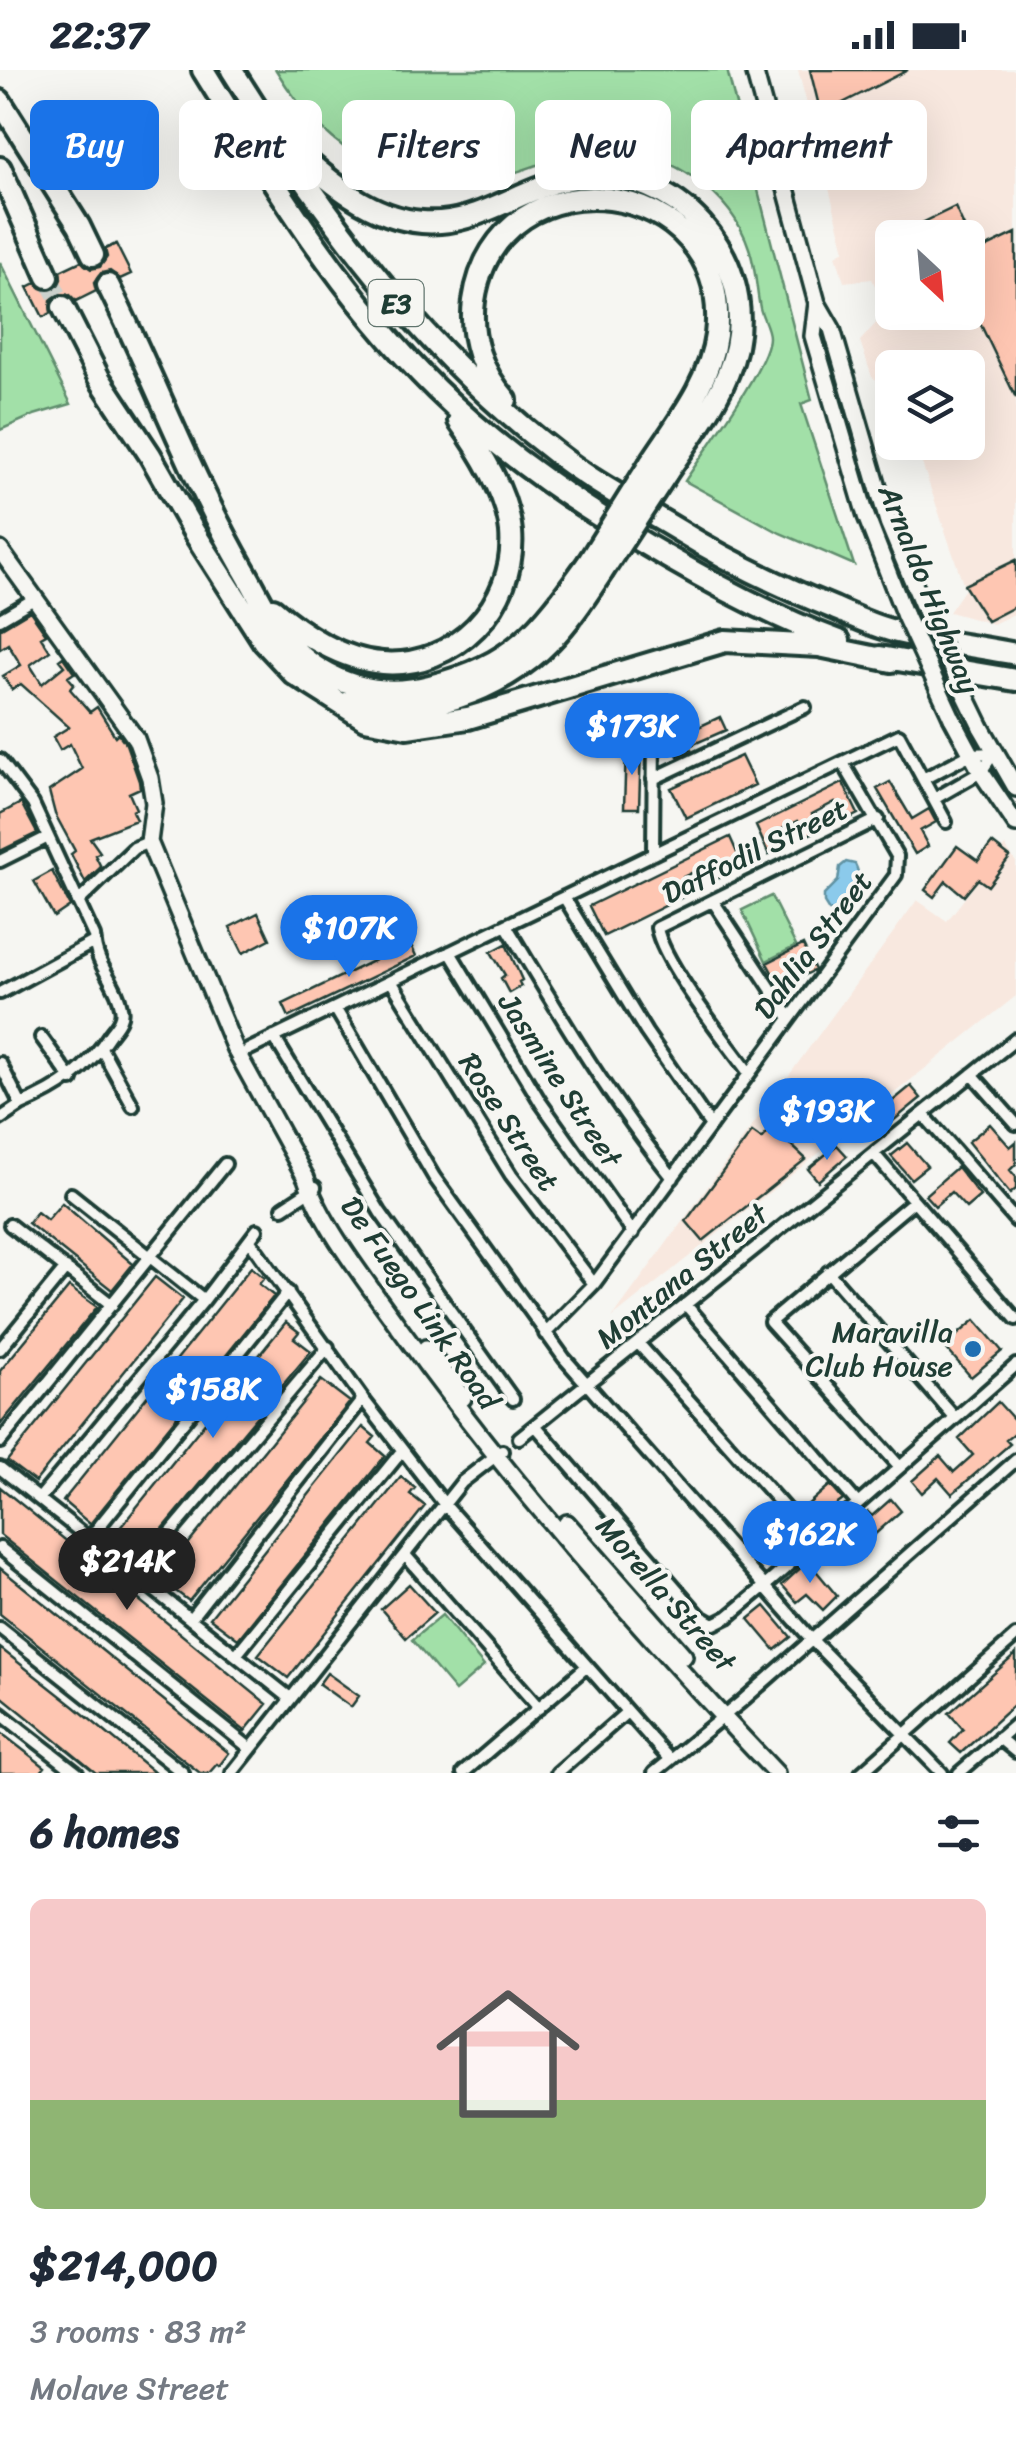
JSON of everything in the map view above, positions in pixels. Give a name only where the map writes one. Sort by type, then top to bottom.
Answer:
[{"type":"highway","name":"E3","points":[[203,70],[338,276],[434,387],[483,432],[594,515],[786,622],[892,661]]},
{"type":"highway","name":"E3","points":[[232,70],[250,100]]},
{"type":"highway","points":[[0,101],[93,255]]},
{"type":"highway","points":[[0,168],[48,277]]},
{"type":"highway","points":[[322,175],[350,196],[403,219],[438,223],[495,209],[553,183],[599,176],[644,184],[671,197],[696,216],[716,241],[730,269],[738,302],[738,334],[717,395],[658,468]]},
{"type":"highway","name":"E3","points":[[312,190],[358,256],[439,350],[498,406],[606,488],[722,557],[796,593],[888,630],[1016,654]]},
{"type":"highway","points":[[319,691],[354,704],[389,709],[434,704],[515,669],[550,642],[658,468],[708,364],[716,334],[713,291],[704,263],[678,229],[642,206],[601,196],[559,202],[517,224],[490,256],[476,292],[474,332],[483,365],[498,391],[559,456]]},
{"type":"highway","points":[[108,285],[207,504],[291,646],[321,670],[355,687],[400,692],[463,676],[519,648],[595,568]]},
{"type":"highway","points":[[64,307],[99,378],[150,454],[250,623],[284,665],[319,691],[373,722],[420,726],[504,709],[725,641],[819,646],[1016,680]]},
{"type":"highway","points":[[256,590],[297,629],[340,652],[381,663],[439,653],[458,643],[486,617],[503,587],[509,566],[509,520],[482,456],[434,387]]},
{"type":"street","name":"Arnaldo Highway","points":[[754,70],[817,304],[832,329],[888,522],[930,622],[981,727],[1016,788]]},
{"type":"street","name":"Arnaldo Highway","points":[[817,304],[813,336],[866,516],[952,718],[981,772],[1016,824]]},
{"type":"street","name":"De Fuego Link Road","points":[[0,550],[136,739],[154,803],[149,842],[236,1048],[311,1185],[499,1454]]},
{"type":"street","points":[[0,619],[34,599]]},
{"type":"street","points":[[653,779],[804,707]]},
{"type":"street","points":[[653,854],[654,730]]},
{"type":"street","points":[[248,1050],[899,735],[946,822]]},
{"type":"street","points":[[923,779],[971,754],[994,752]]},
{"type":"street","points":[[934,798],[981,772],[994,752]]},
{"type":"street","name":"Dahlia Street","points":[[545,1334],[594,1284],[896,876],[898,856],[843,762]]},
{"type":"street","points":[[0,1119],[72,1080],[101,1048],[122,1016],[121,1004],[96,957],[78,902],[33,804],[2,767]]},
{"type":"street","name":"Daffodil Street","points":[[749,1073],[688,987],[656,930],[878,819]]},
{"type":"street","points":[[0,861],[48,838]]},
{"type":"street","points":[[78,902],[134,848],[149,842]]},
{"type":"street","points":[[564,897],[636,1016],[710,1126]]},
{"type":"street","points":[[713,901],[790,1018]]},
{"type":"street","points":[[506,925],[592,1068],[672,1178]]},
{"type":"street","points":[[0,994],[94,942]]},
{"type":"street","name":"Jasmine Street","points":[[450,952],[540,1103],[633,1233]]},
{"type":"street","name":"Rose Street","points":[[391,981],[511,1175],[594,1284]]},
{"type":"street","points":[[334,1008],[434,1176],[545,1334],[812,1640],[942,1773]]},
{"type":"street","points":[[42,1037],[72,1080]]},
{"type":"street","points":[[274,1037],[380,1212],[513,1399]]},
{"type":"street","name":"Montana Street","points":[[519,1438],[1016,1040]]},
{"type":"street","points":[[101,1048],[133,1106]]},
{"type":"street","points":[[0,1063],[20,1105]]},
{"type":"street","points":[[972,1074],[1016,1124]]},
{"type":"street","points":[[923,1114],[1016,1221]]},
{"type":"street","points":[[874,1154],[1016,1320]]},
{"type":"street","points":[[0,1442],[225,1164]]},
{"type":"street","points":[[283,1208],[311,1185]]},
{"type":"street","points":[[71,1194],[204,1300]]},
{"type":"street","points":[[900,1468],[770,1322],[914,1201]]},
{"type":"street","points":[[10,1225],[112,1305]]},
{"type":"street","points":[[39,1499],[253,1236],[288,1292],[402,1451],[670,1760]]},
{"type":"street","points":[[0,1349],[66,1268]]},
{"type":"street","points":[[828,1272],[955,1418]]},
{"type":"street","points":[[89,1538],[288,1292]]},
{"type":"street","points":[[686,1304],[858,1504]]},
{"type":"street","points":[[638,1343],[815,1542]]},
{"type":"street","points":[[135,1575],[328,1347]]},
{"type":"street","points":[[535,1426],[700,1616],[714,1624],[765,1586],[1016,1365]]},
{"type":"street","points":[[190,1619],[363,1399]]},
{"type":"street","points":[[236,1656],[402,1451]]},
{"type":"street","points":[[232,1773],[462,1482],[499,1454]]},
{"type":"street","name":"Morella Street","points":[[499,1454],[776,1773]]},
{"type":"street","points":[[654,1773],[728,1714],[1016,1460]]},
{"type":"street","points":[[0,1468],[290,1698]]},
{"type":"street","points":[[0,1548],[252,1749]]},
{"type":"street","points":[[405,1556],[539,1708]]},
{"type":"street","points":[[0,1628],[183,1773]]},
{"type":"street","points":[[860,1773],[1016,1636]]},
{"type":"street","points":[[464,1773],[586,1667]]},
{"type":"street","points":[[557,1773],[627,1712]]},
{"type":"street","points":[[0,1713],[77,1773]]},
{"type":"street","name":"Morella Street","points":[[728,1714],[789,1773]]},
{"type":"street","points":[[959,1773],[1016,1724]]},
{"type":"street","points":[[999,1738],[1016,1752]]},
{"type":"shaded area","points":[[798,70],[1016,70],[1016,613],[993,624],[949,612],[965,589],[921,460],[985,460],[985,350],[875,350],[875,379],[860,341],[875,324],[875,330],[985,330],[985,220],[875,220],[875,285],[872,279],[844,282],[836,255],[845,250],[829,190],[927,190],[927,100],[806,100]]},
{"type":"shaded area","points":[[1005,846],[1016,862],[1016,996],[612,1318],[917,900],[947,921]]},
{"type":"green space","points":[[276,70],[727,70],[735,100],[691,100],[691,176],[671,165],[671,100],[535,100],[535,165],[515,172],[515,100],[342,100],[342,145],[322,129],[322,100],[296,100]]},
{"type":"green space","points":[[709,190],[758,190],[812,400],[801,404],[854,565],[780,533],[685,481],[747,387],[769,337],[749,248],[740,228]]},
{"type":"green space","points":[[0,262],[71,404],[0,430]]},
{"type":"green space","points":[[771,896],[796,946],[766,961],[742,910]]},
{"type":"green space","points":[[442,1615],[484,1666],[455,1691],[412,1640]]},
{"type":"water","points":[[846,862],[855,864],[859,889],[846,908],[829,911],[824,895],[838,881],[840,867]]},
{"type":"building","points":[[810,70],[908,70],[849,100],[818,100]]},
{"type":"building","points":[[955,207],[961,220],[928,220]]},
{"type":"building","points":[[1016,233],[1016,398],[983,330],[985,248]]},
{"type":"building","points":[[116,244],[131,274],[120,279],[110,271],[101,273],[94,283],[96,291],[76,301],[70,295],[58,294],[51,300],[51,313],[43,317],[28,287],[36,283],[46,290],[54,289],[61,279],[60,271],[81,261],[91,269],[100,267],[107,257],[105,249]]},
{"type":"building","points":[[1016,560],[1016,606],[987,621],[964,585]]},
{"type":"building","points":[[30,611],[46,634],[41,637],[50,651],[30,665],[42,684],[64,666],[59,660],[63,657],[74,673],[68,677],[74,684],[70,689],[90,712],[97,707],[115,736],[118,733],[139,781],[140,788],[129,793],[136,820],[90,838],[100,852],[95,855],[101,867],[85,882],[49,791],[82,769],[70,744],[60,750],[53,737],[69,727],[21,684],[12,690],[3,676],[21,665],[8,644],[0,649],[0,629]]},
{"type":"building","points":[[720,717],[726,730],[689,746],[691,750],[678,756],[670,740]]},
{"type":"building","points":[[626,747],[641,748],[639,808],[624,808]]},
{"type":"building","points":[[741,756],[755,785],[686,818],[671,788]]},
{"type":"building","points":[[890,782],[912,819],[929,809],[936,822],[920,831],[928,846],[915,854],[877,789]]},
{"type":"building","points":[[843,783],[858,814],[844,821],[835,802],[812,814],[819,830],[805,836],[798,821],[776,832],[783,848],[769,855],[756,826]]},
{"type":"building","points":[[21,803],[37,833],[0,851],[0,814]]},
{"type":"building","points":[[730,837],[743,866],[713,881],[706,866],[683,877],[691,893],[604,936],[589,906]]},
{"type":"building","points":[[992,843],[1010,857],[988,886],[978,879],[964,896],[946,881],[934,897],[925,890],[957,846],[978,861]]},
{"type":"building","points":[[52,871],[70,906],[54,917],[34,881]]},
{"type":"building","points":[[258,913],[270,939],[243,953],[230,927]]},
{"type":"building","points":[[410,943],[416,956],[289,1017],[283,1004]]},
{"type":"building","points":[[506,944],[522,980],[521,986],[509,993],[501,978],[505,975],[491,952]]},
{"type":"building","points":[[803,945],[815,970],[780,987],[767,963]]},
{"type":"building","points":[[911,1086],[921,1098],[893,1121],[883,1109]]},
{"type":"building","points":[[990,1124],[1010,1147],[1016,1142],[1016,1164],[1010,1170],[1016,1177],[1016,1189],[1010,1194],[968,1142]]},
{"type":"building","points":[[772,1127],[806,1159],[703,1241],[686,1221],[752,1132],[762,1139]]},
{"type":"building","points":[[907,1143],[927,1166],[911,1179],[891,1156]]},
{"type":"building","points":[[837,1145],[847,1156],[818,1181],[808,1169]]},
{"type":"building","points":[[957,1167],[980,1196],[966,1208],[951,1192],[935,1206],[925,1195]]},
{"type":"building","points":[[62,1203],[133,1264],[112,1290],[28,1223],[37,1212],[47,1220]]},
{"type":"building","points":[[251,1267],[264,1278],[259,1284],[274,1296],[90,1524],[63,1501]]},
{"type":"building","points":[[155,1277],[183,1299],[35,1482],[7,1461]]},
{"type":"building","points":[[69,1287],[97,1307],[0,1425],[0,1371]]},
{"type":"building","name":"Maravilla Club House","points":[[975,1320],[1002,1351],[971,1377],[944,1346]]},
{"type":"building","points":[[286,1322],[299,1332],[294,1338],[311,1351],[137,1560],[111,1539]]},
{"type":"building","points":[[321,1380],[350,1402],[189,1601],[160,1579]]},
{"type":"building","points":[[998,1402],[1016,1422],[1016,1432],[1006,1440],[1010,1444],[952,1494],[938,1478],[922,1493],[912,1481],[940,1456],[954,1472],[973,1455],[959,1439]]},
{"type":"building","points":[[363,1427],[375,1437],[370,1443],[385,1456],[238,1639],[210,1618]]},
{"type":"building","points":[[401,1477],[415,1488],[410,1494],[425,1506],[288,1678],[258,1655]]},
{"type":"building","points":[[830,1485],[843,1500],[816,1520],[805,1507]]},
{"type":"building","points":[[0,1487],[267,1704],[245,1731],[0,1535]]},
{"type":"building","points":[[891,1499],[901,1511],[855,1552],[838,1536],[868,1512],[872,1516]]},
{"type":"building","points":[[776,1521],[794,1540],[776,1556],[759,1538]]},
{"type":"building","points":[[808,1561],[837,1596],[823,1610],[807,1594],[797,1602],[782,1585]]},
{"type":"building","points":[[0,1568],[229,1753],[219,1766],[209,1773],[200,1773],[0,1614]]},
{"type":"building","points":[[409,1584],[435,1613],[406,1638],[381,1609]]},
{"type":"building","points":[[765,1606],[791,1637],[775,1650],[749,1619]]},
{"type":"building","points":[[0,1648],[155,1773],[96,1773],[0,1695]]},
{"type":"building","points":[[1016,1654],[1016,1703],[961,1753],[950,1743],[963,1729],[949,1713]]},
{"type":"building","points":[[327,1673],[359,1696],[351,1707],[319,1684]]},
{"type":"building","points":[[0,1732],[45,1767],[40,1773],[0,1773]]},
{"type":"tunnel","points":[[48,277],[63,307]]},
{"type":"place","name":"Maravilla Club House","points":[[973,1349]]}]
